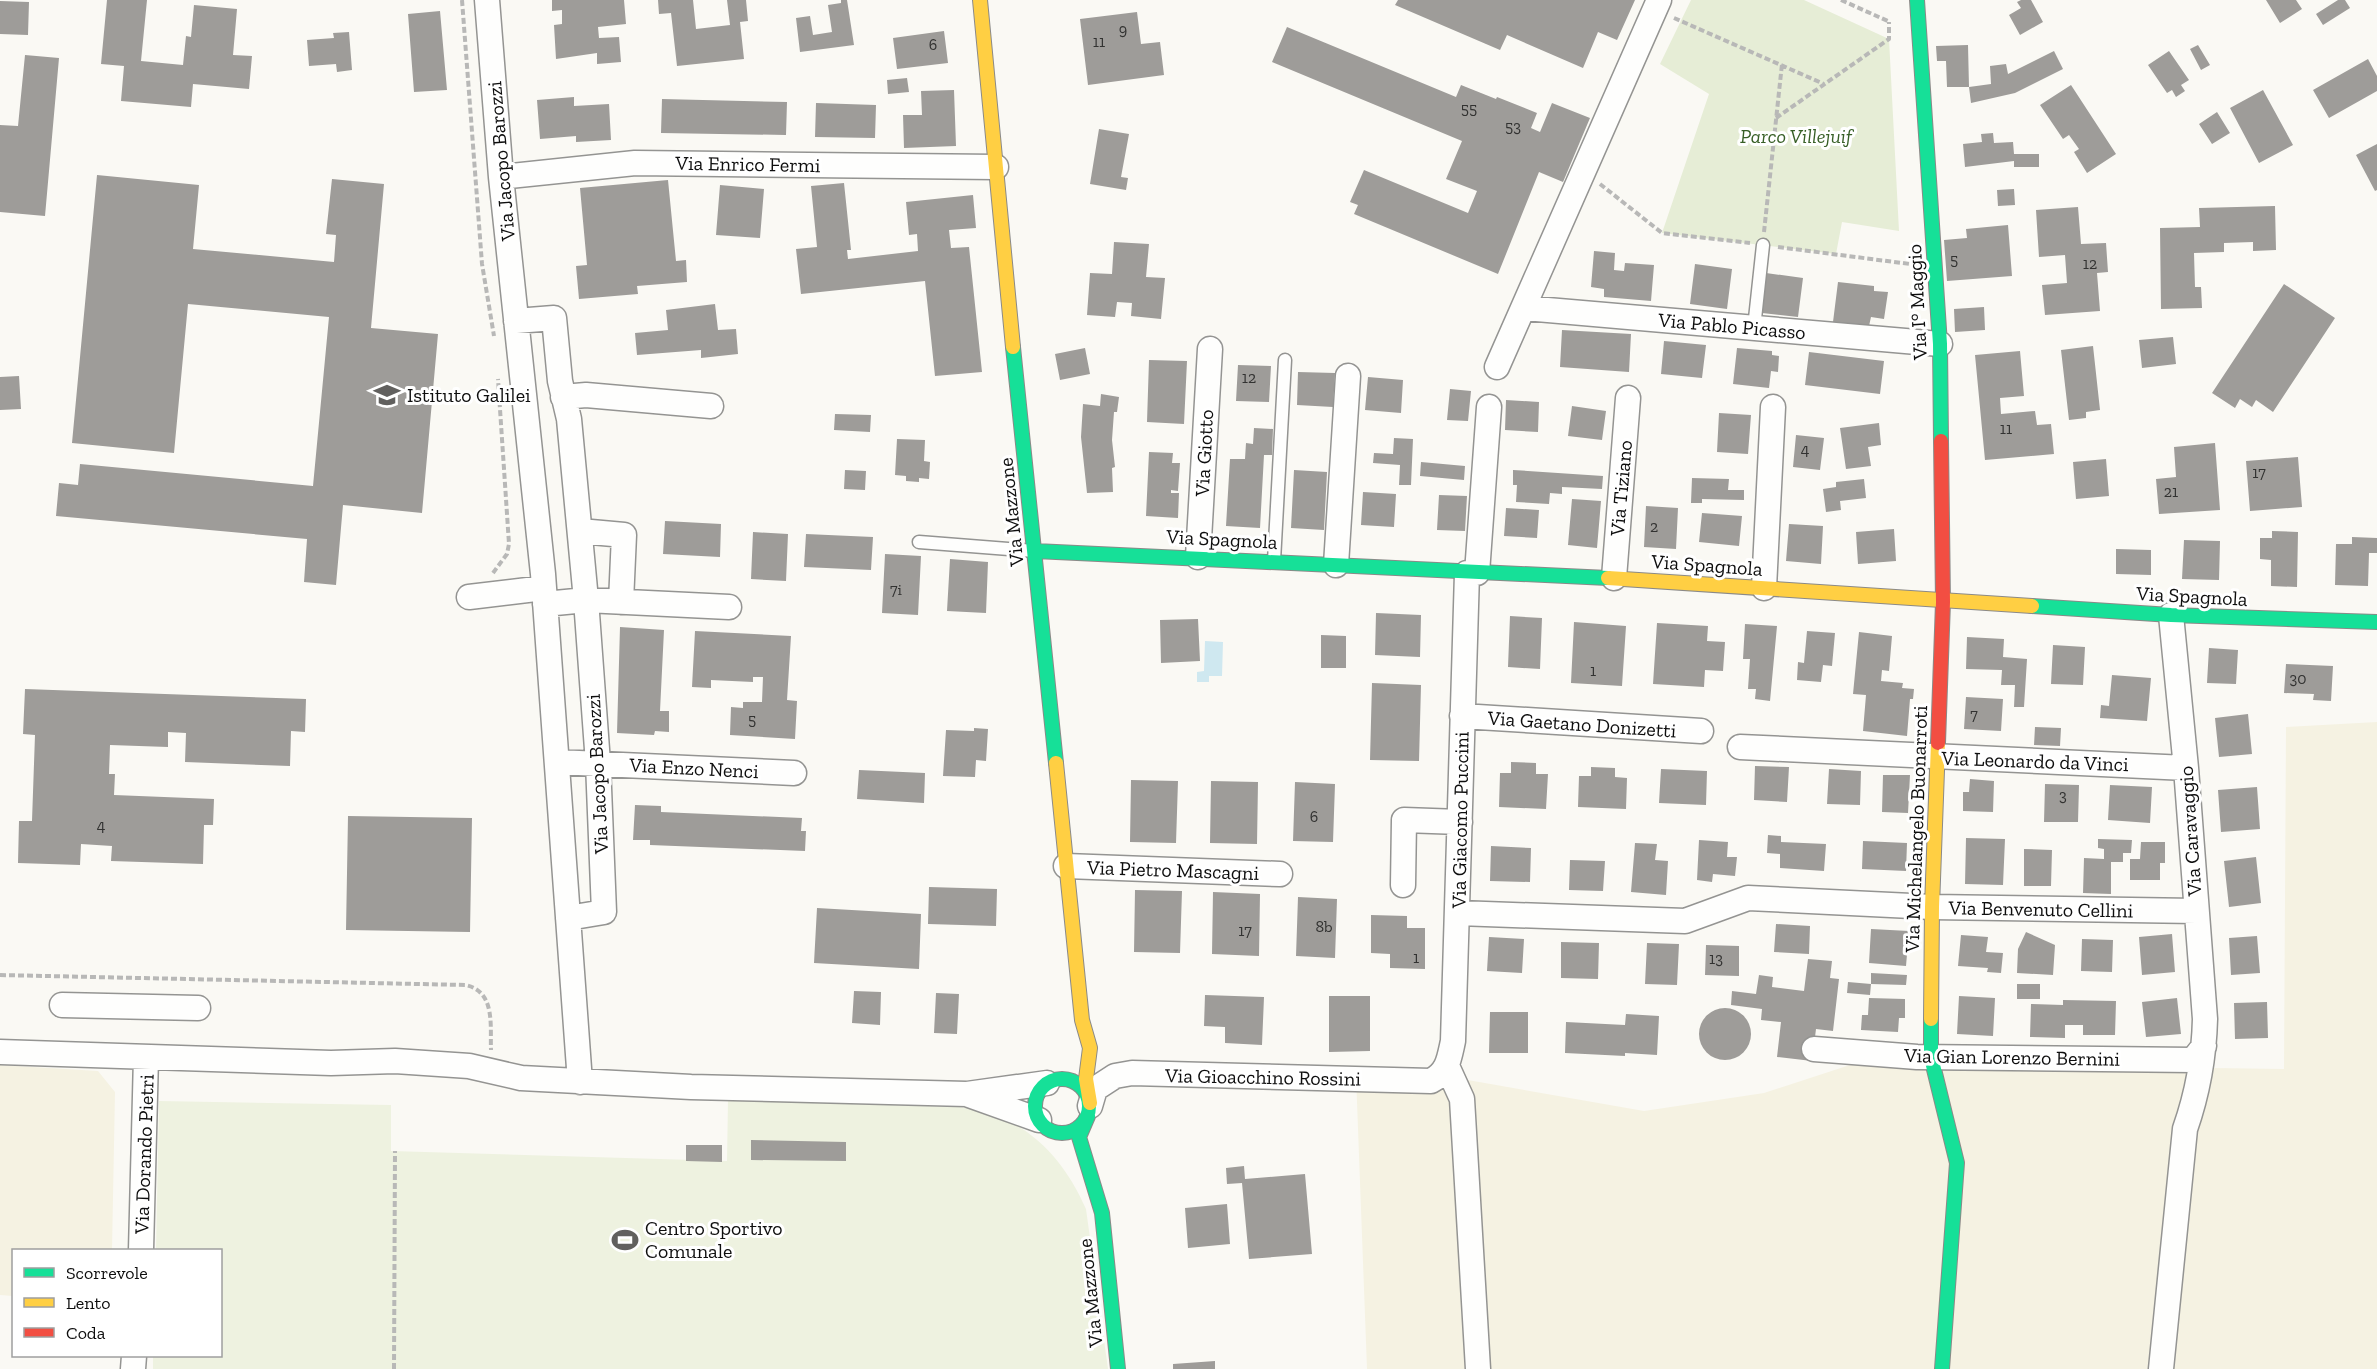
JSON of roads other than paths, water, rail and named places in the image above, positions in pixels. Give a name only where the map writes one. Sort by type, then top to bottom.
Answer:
[{"type":"street","name":"Via Jacopo Barozzi","points":[[487,0],[501,177],[544,596],[580,1082]]},
{"type":"street","name":"Via Mazzone","points":[[980,0],[1004,262],[1082,1020],[1090,1048],[1086,1079],[1089,1108],[1079,1137],[1102,1212],[1118,1369]]},
{"type":"street","name":"Via I° Maggio","points":[[1917,0],[1940,344],[1942,602]]},
{"type":"street","points":[[1497,367],[1656,5]]},
{"type":"street","name":"Via Enrico Fermi","points":[[501,177],[635,163],[996,167]]},
{"type":"street","name":"Via Pablo Picasso","points":[[1524,308],[1940,344]]},
{"type":"street","name":"Via Jacopo Barozzi","points":[[517,330],[554,318],[563,397],[569,419],[586,600],[598,763],[604,912],[568,918]]},
{"type":"street","name":"Via Giotto","points":[[1198,557],[1210,350]]},
{"type":"street","points":[[1336,564],[1348,376]]},
{"type":"street","points":[[563,397],[586,395],[711,406]]},
{"type":"street","name":"Via Tiziano","points":[[1614,578],[1628,398]]},
{"type":"street","name":"Via Giacomo Puccini","points":[[1447,1066],[1454,1041],[1462,716],[1472,573],[1489,407]]},
{"type":"street","points":[[1764,588],[1773,407]]},
{"type":"street","points":[[580,531],[624,535],[621,602]]},
{"type":"street","name":"Via Spagnola","points":[[1035,551],[1614,578],[1942,602],[2171,615],[2377,622]]},
{"type":"street","points":[[469,597],[495,594],[544,596],[729,608]]},
{"type":"street","name":"Via Michelangelo Buonarroti","points":[[1942,602],[1932,908],[1931,1057],[1957,1162],[1942,1369]]},
{"type":"street","name":"Via Caravaggio","points":[[2161,1369],[2184,1129],[2197,1096],[2205,1019],[2186,768],[2171,615]]},
{"type":"street","name":"Via Gaetano Donizetti","points":[[1462,716],[1701,731]]},
{"type":"street","name":"Via Leonardo da Vinci","points":[[1740,747],[2186,768]]},
{"type":"street","name":"Via Enzo Nenci","points":[[557,762],[794,773]]},
{"type":"street","points":[[1403,885],[1404,820],[1460,822]]},
{"type":"street","name":"Via Pietro Mascagni","points":[[1066,866],[1280,874]]},
{"type":"street","name":"Via Benvenuto Cellini","points":[[1458,913],[1685,921],[1748,897],[1932,908],[2196,911]]},
{"type":"street","points":[[62,1005],[198,1008]]},
{"type":"street","name":"Via Mazzone","points":[[1048,1132],[1035,1113],[1036,1096],[1074,1057],[1082,1020]]},
{"type":"street","name":"Via Gian Lorenzo Bernini","points":[[1814,1049],[1931,1057],[2193,1060],[2204,1046]]},
{"type":"street","points":[[0,1052],[331,1063],[380,1074],[467,1080],[521,1078],[691,1088],[967,1094],[1066,1078],[1082,1086],[1089,1108],[1077,1129],[1070,1133],[1048,1132],[967,1094]]},
{"type":"street","name":"Via Dorando Pietri","points":[[141,1249],[146,1058]]},
{"type":"street","points":[[1447,1066],[1462,1099],[1478,1369]]},
{"type":"street","name":"Via Gioacchino Rossini","points":[[1089,1108],[1095,1089],[1115,1076],[1132,1073],[1431,1081],[1442,1074],[1447,1066]]},
{"type":"street","name":"Via Mazzone","points":[[1076,1172],[1102,1212]]},
{"type":"lane","points":[[1754,328],[1763,245]]},
{"type":"lane","points":[[1274,561],[1285,360]]},
{"type":"lane","points":[[919,542],[1035,551]]},
{"type":"water","points":[[1205,641],[1223,642],[1222,676],[1209,676],[1209,682],[1197,682],[1197,672],[1204,671]]},
{"type":"place","name":"Istituto Galilei","points":[[387,395]]},
{"type":"place","name":"Centro Sportivo Comunale","points":[[625,1240]]},
{"type":"park label","name":"Parco Villejuif","points":[[1796,136]]}]
